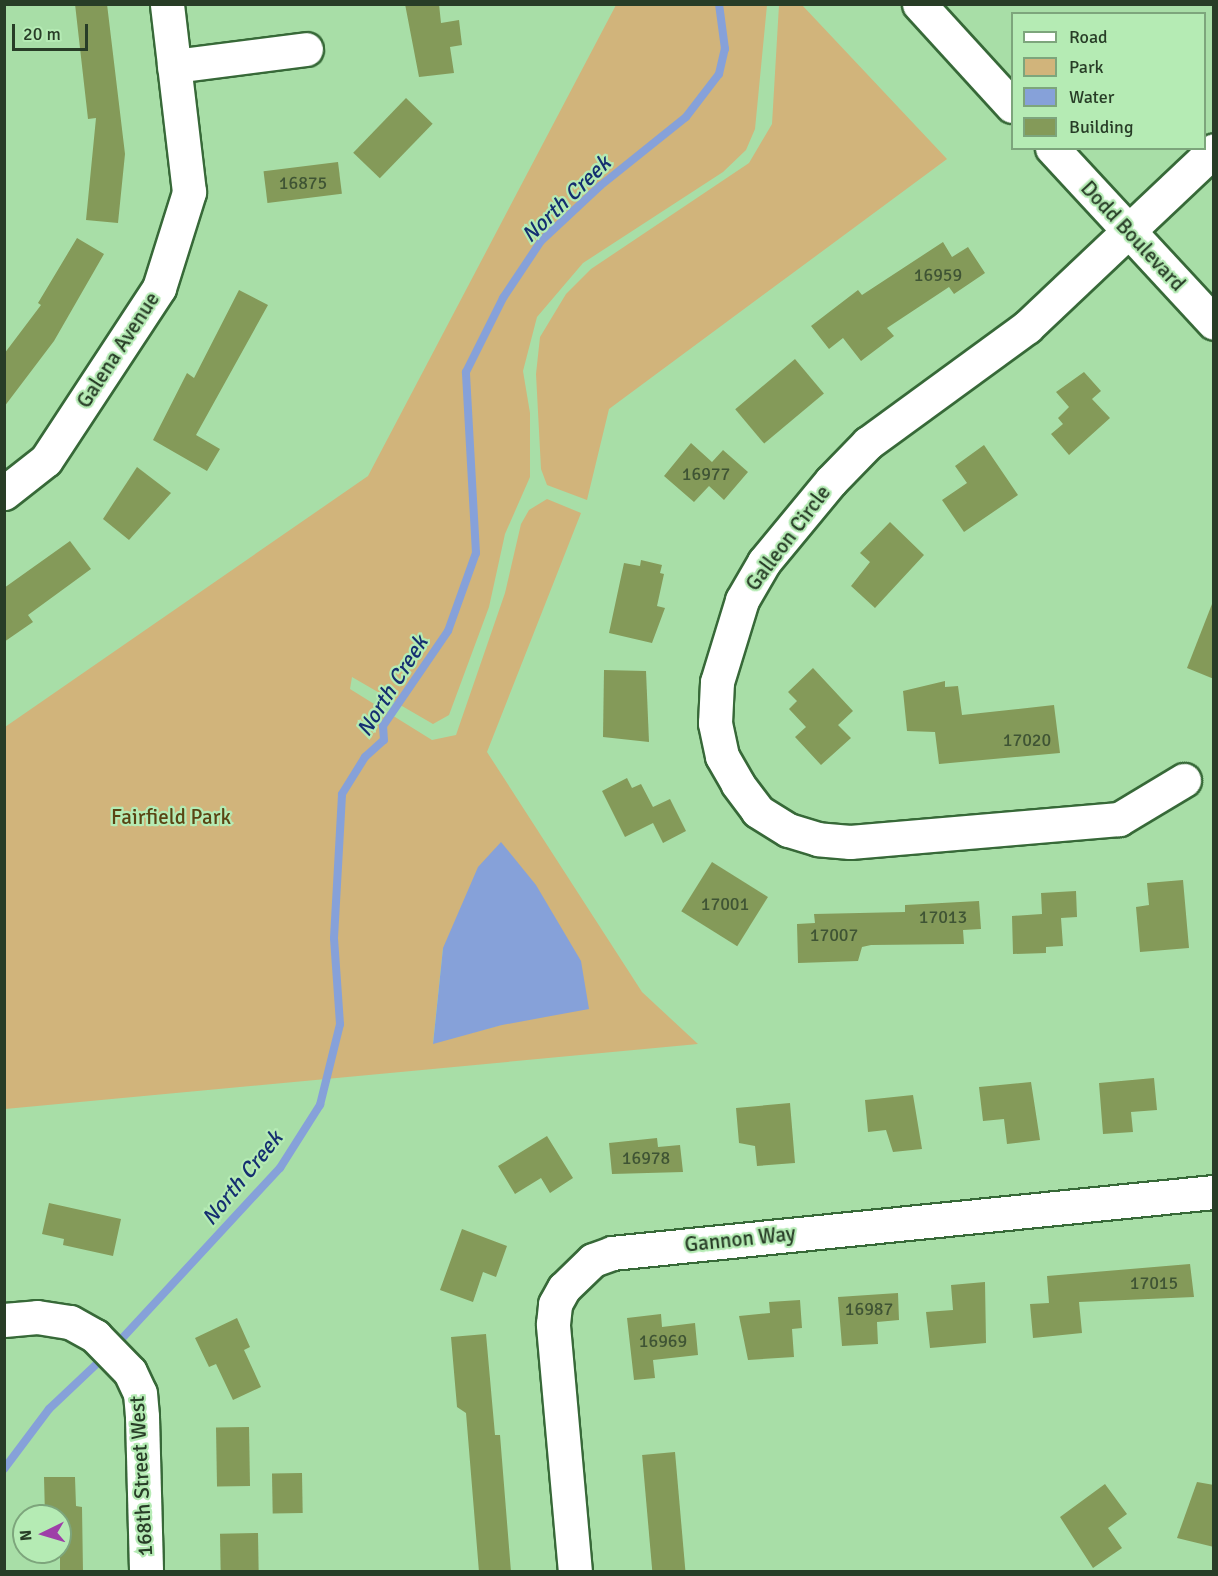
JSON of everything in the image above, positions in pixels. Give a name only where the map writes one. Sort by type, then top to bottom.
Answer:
[{"type":"street","name":"Galena Avenue","points":[[4,493],[46,460],[159,288],[189,192],[166,4]]},
{"type":"street","points":[[920,4],[1011,105]]},
{"type":"street","points":[[174,66],[306,49]]},
{"type":"street","name":"Dodd Boulevard","points":[[1054,150],[1214,323]]},
{"type":"street","name":"Galleon Circle","points":[[1184,780],[1119,819],[850,842],[818,839],[788,831],[758,811],[722,756],[715,723],[717,682],[742,600],[764,562],[831,481],[868,443],[1027,327],[1214,150]]},
{"type":"street","name":"Gannon Way","points":[[575,1572],[553,1324],[555,1304],[564,1288],[577,1271],[593,1260],[612,1253],[1214,1192]]},
{"type":"street","name":"168th Street West","points":[[4,1320],[37,1317],[85,1329],[130,1372],[140,1393],[142,1417],[146,1572]]},
{"type":"green space","name":"Fairfield Park","points":[[616,5],[767,5],[755,129],[746,150],[723,172],[583,263],[537,317],[523,371],[530,413],[530,477],[505,534],[489,607],[449,715],[433,724],[352,677],[350,689],[432,740],[456,735],[505,593],[521,524],[529,510],[547,499],[581,513],[487,752],[642,992],[698,1044],[5,1109],[5,727],[368,476]],"holes":[[[443,948],[501,1025],[433,1043]]]},
{"type":"green space","points":[[779,5],[802,5],[947,159],[609,409],[587,500],[547,485],[541,469],[536,374],[540,337],[566,294],[591,269],[749,163],[772,124]]},
{"type":"water","points":[[501,842],[536,885],[581,961],[589,1009],[502,1025],[433,1044],[443,948],[478,867]]},
{"type":"building","points":[[75,4],[107,4],[125,154],[118,223],[86,220],[96,118],[88,119]]},
{"type":"building","points":[[405,4],[439,4],[441,23],[459,20],[462,45],[450,47],[454,73],[419,77]]},
{"type":"building","points":[[406,98],[433,124],[380,178],[353,153]]},
{"type":"building","points":[[338,162],[342,194],[267,203],[264,171]]},
{"type":"building","points":[[77,238],[104,254],[54,341],[4,407],[4,354],[41,305],[38,303]]},
{"type":"building","points":[[943,242],[952,257],[968,247],[985,273],[954,294],[949,287],[887,328],[894,336],[861,361],[843,338],[829,349],[811,326],[858,290],[862,295]]},
{"type":"building","points":[[239,290],[268,305],[196,435],[220,449],[207,471],[153,440],[187,373],[194,378]]},
{"type":"building","points":[[795,359],[824,393],[764,444],[735,409]]},
{"type":"building","points":[[1084,372],[1101,391],[1092,399],[1110,418],[1069,455],[1051,434],[1063,424],[1058,418],[1069,407],[1056,392]]},
{"type":"building","points":[[691,443],[712,462],[723,450],[748,472],[724,500],[709,486],[694,502],[664,476]]},
{"type":"building","points":[[984,445],[1018,495],[964,532],[942,500],[967,483],[955,466]]},
{"type":"building","points":[[137,467],[171,493],[129,540],[103,519]]},
{"type":"building","points":[[890,522],[924,555],[875,608],[851,586],[870,562],[860,553]]},
{"type":"building","points":[[70,541],[91,569],[28,615],[33,622],[4,642],[4,588]]},
{"type":"building","points":[[641,560],[662,565],[660,573],[664,574],[657,606],[665,608],[652,643],[609,633],[624,563],[640,566]]},
{"type":"building","points":[[1212,604],[1214,605],[1214,679],[1187,668]]},
{"type":"building","points":[[813,668],[853,711],[838,725],[851,738],[821,765],[795,737],[806,727],[789,709],[797,701],[788,692]]},
{"type":"building","points":[[604,670],[646,671],[649,742],[603,737]]},
{"type":"building","points":[[945,681],[945,687],[958,686],[962,715],[1054,705],[1060,753],[939,764],[935,732],[907,731],[903,691]]},
{"type":"building","points":[[627,778],[632,788],[641,784],[653,807],[670,799],[686,831],[663,843],[653,823],[625,837],[602,791]]},
{"type":"building","points":[[712,862],[768,897],[737,946],[681,911]]},
{"type":"building","points":[[1183,880],[1189,948],[1140,952],[1136,907],[1149,905],[1147,883]]},
{"type":"building","points":[[1076,891],[1077,917],[1061,918],[1063,946],[1046,947],[1046,953],[1013,954],[1012,916],[1042,914],[1041,893]]},
{"type":"building","points":[[979,901],[981,929],[963,930],[964,944],[871,945],[862,947],[858,961],[798,963],[797,924],[815,923],[814,914],[905,912],[905,905]]},
{"type":"building","points":[[1154,1078],[1157,1110],[1131,1112],[1133,1132],[1103,1134],[1099,1083]]},
{"type":"building","points":[[1031,1082],[1040,1140],[1007,1144],[1004,1119],[983,1121],[979,1087]]},
{"type":"building","points":[[913,1095],[922,1149],[893,1152],[886,1130],[868,1132],[865,1100]]},
{"type":"building","points":[[790,1103],[795,1163],[757,1166],[755,1146],[739,1143],[736,1108]]},
{"type":"building","points":[[547,1136],[573,1178],[550,1193],[541,1178],[515,1194],[498,1166]]},
{"type":"building","points":[[657,1138],[658,1147],[680,1145],[683,1172],[612,1174],[609,1143]]},
{"type":"building","points":[[49,1203],[121,1219],[113,1256],[63,1245],[64,1239],[42,1234]]},
{"type":"building","points":[[462,1229],[507,1246],[496,1277],[483,1272],[473,1302],[440,1290]]},
{"type":"building","points":[[1190,1264],[1194,1297],[1079,1302],[1082,1333],[1033,1338],[1030,1304],[1049,1303],[1047,1276]]},
{"type":"building","points":[[985,1282],[986,1343],[930,1348],[926,1312],[953,1310],[951,1285]]},
{"type":"building","points":[[898,1293],[899,1320],[877,1322],[878,1344],[842,1346],[838,1297]]},
{"type":"building","points":[[800,1300],[802,1328],[792,1329],[794,1357],[748,1360],[739,1316],[770,1313],[769,1302]]},
{"type":"building","points":[[661,1314],[662,1327],[695,1323],[698,1355],[653,1360],[655,1378],[634,1380],[627,1318]]},
{"type":"building","points":[[237,1318],[250,1347],[244,1350],[261,1387],[233,1400],[216,1364],[209,1367],[195,1338]]},
{"type":"building","points":[[486,1334],[495,1435],[500,1435],[511,1572],[479,1572],[466,1413],[457,1407],[451,1337]]},
{"type":"building","points":[[249,1427],[250,1486],[217,1487],[216,1428]]},
{"type":"building","points":[[675,1452],[685,1572],[652,1572],[642,1455]]},
{"type":"building","points":[[302,1473],[303,1513],[273,1514],[272,1474]]},
{"type":"building","points":[[44,1477],[75,1477],[76,1506],[82,1507],[83,1572],[60,1572],[60,1564],[72,1564],[72,1504],[45,1504]]},
{"type":"building","points":[[1197,1482],[1214,1485],[1214,1547],[1177,1538]]},
{"type":"building","points":[[1105,1484],[1127,1514],[1108,1528],[1122,1548],[1093,1568],[1060,1517]]},
{"type":"building","points":[[258,1533],[259,1572],[221,1572],[220,1534]]},
{"type":"waterway","name":"North Creek","points":[[115,1346],[280,1168],[320,1105],[340,1024],[334,938],[342,794],[365,757],[384,740],[383,726],[448,631],[476,553],[466,372],[503,298],[541,241],[600,186],[686,117],[719,74],[725,49],[719,4]]},
{"type":"waterway","name":"North Creek","points":[[4,1469],[49,1409],[105,1356]]}]
